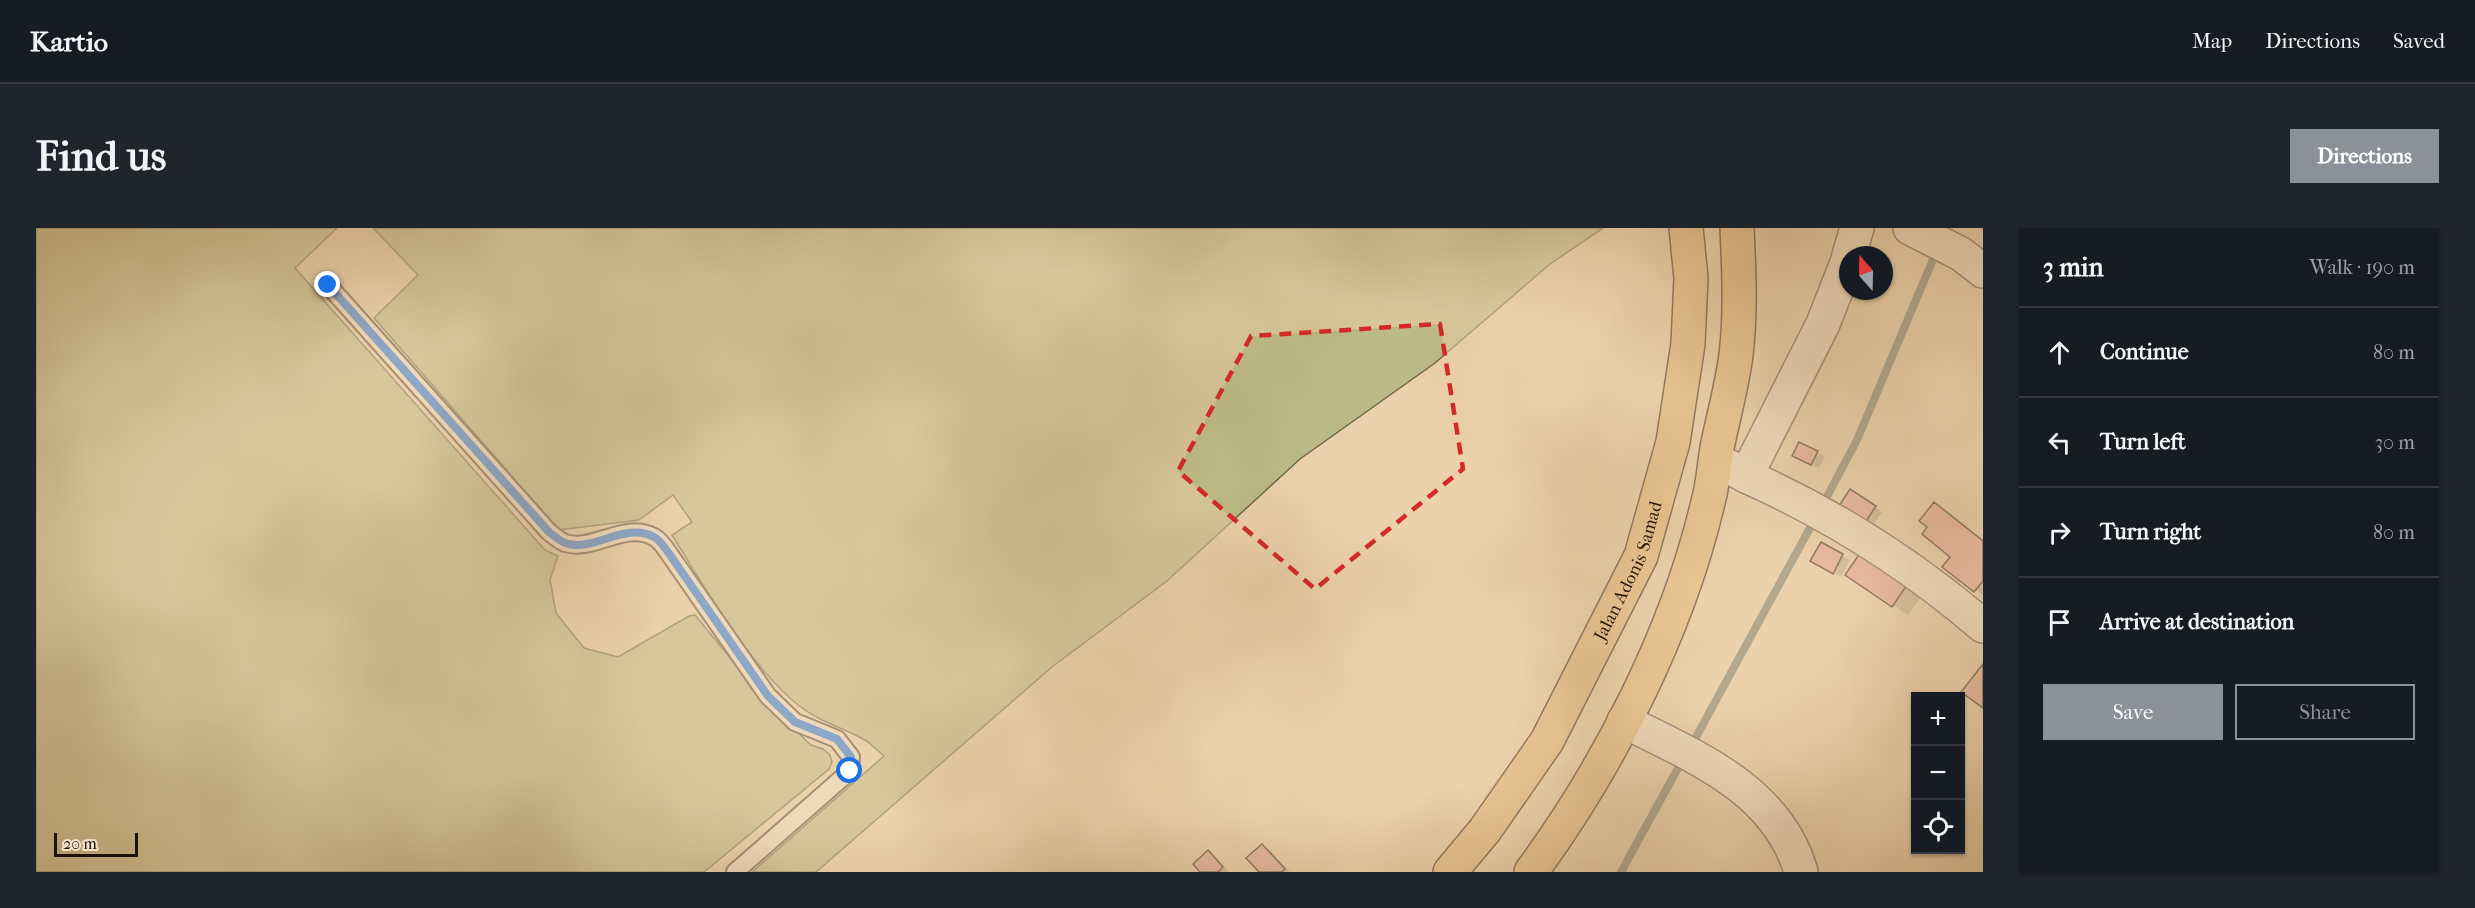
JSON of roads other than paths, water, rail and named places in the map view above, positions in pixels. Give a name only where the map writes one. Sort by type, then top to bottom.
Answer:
[{"type":"highway","name":"Jalan Adonis Samad","points":[[1450,872],[1491,821],[1547,741],[1641,556],[1673,442],[1688,344],[1691,278],[1686,228]]},
{"type":"highway","points":[[1530,872],[1555,839],[1624,721],[1663,638],[1686,577],[1709,501],[1736,356],[1740,289],[1737,228]]},
{"type":"street","points":[[1852,246],[1857,228]]},
{"type":"street","points":[[1917,232],[1972,262]]},
{"type":"street","points":[[1746,476],[1823,324],[1839,283]]},
{"type":"street","points":[[1715,459],[1746,476],[1798,499],[1889,554],[1983,626]]},
{"type":"street","points":[[1624,721],[1680,750],[1746,789],[1768,811],[1794,849],[1801,872]]},
{"type":"lane","points":[[328,285],[549,532],[563,542],[574,545],[587,544],[612,535],[636,533],[655,537],[768,696],[795,722],[837,739],[851,757],[850,771],[735,872]]},
{"type":"waterway","points":[[1822,506],[1857,440],[1937,250]]},
{"type":"waterway","points":[[1690,748],[1816,517]]},
{"type":"waterway","points":[[1621,872],[1683,759]]}]
